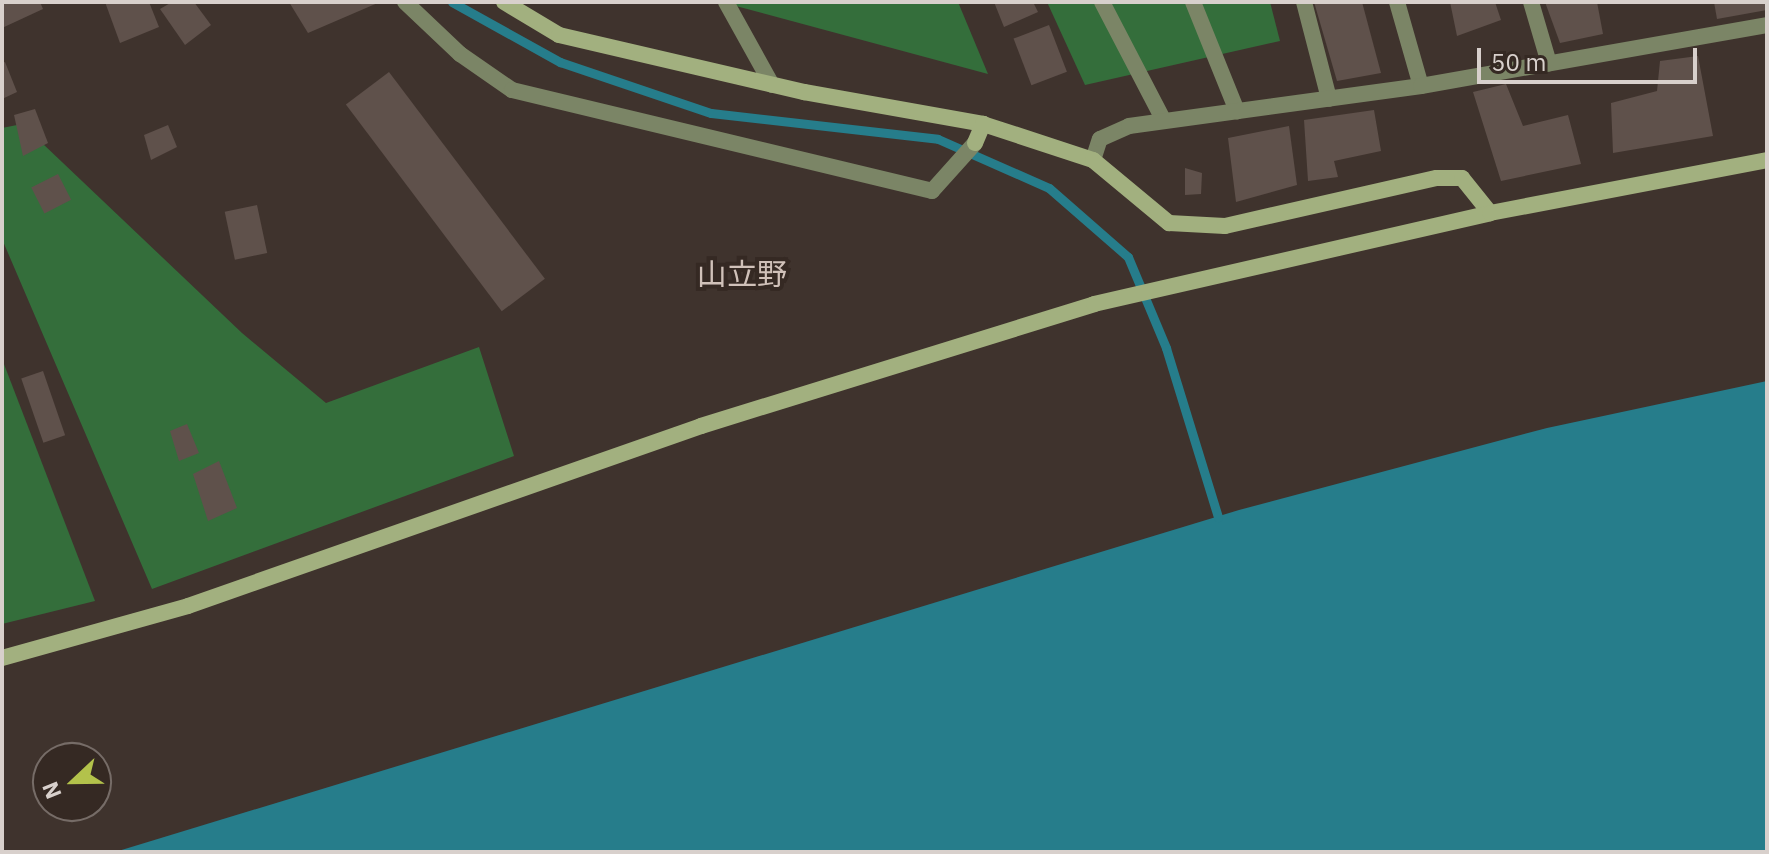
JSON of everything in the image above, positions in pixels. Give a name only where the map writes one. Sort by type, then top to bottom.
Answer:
[{"type":"street","points":[[405,2],[460,54],[512,90],[932,191],[945,181],[975,143],[983,124]]},
{"type":"street","points":[[504,2],[559,35],[772,85],[983,124],[1093,160],[1169,223],[1225,226],[1437,178],[1462,178],[1490,213]]},
{"type":"street","points":[[726,2],[772,85]]},
{"type":"street","points":[[1102,2],[1164,121]]},
{"type":"street","points":[[1193,2],[1237,111]]},
{"type":"street","points":[[1304,2],[1329,99]]},
{"type":"street","points":[[1397,2],[1421,86]]},
{"type":"street","points":[[1531,2],[1549,63]]},
{"type":"street","points":[[1093,160],[1100,139],[1164,121],[1421,86],[1767,25]]},
{"type":"street","points":[[2,658],[188,606],[701,426],[1094,304],[1490,213],[1767,160]]},
{"type":"green space","points":[[721,2],[958,2],[988,74]]},
{"type":"green space","points":[[1047,2],[1270,2],[1280,41],[1085,85]]},
{"type":"green space","points":[[22,124],[242,333],[326,403],[479,347],[514,456],[152,589],[2,239],[2,128]]},
{"type":"green space","points":[[2,359],[95,601],[2,624]]},
{"type":"water","points":[[1767,381],[1767,852],[115,852],[1239,510],[1547,428]]},
{"type":"building","points":[[2,2],[40,2],[43,9],[2,28]]},
{"type":"building","points":[[105,2],[149,2],[159,27],[120,43]]},
{"type":"building","points":[[172,2],[194,2],[211,25],[185,45],[160,9]]},
{"type":"building","points":[[289,2],[380,2],[308,33]]},
{"type":"building","points":[[994,2],[1033,2],[1038,12],[1004,27]]},
{"type":"building","points":[[1314,2],[1362,2],[1381,73],[1337,81]]},
{"type":"building","points":[[1450,2],[1495,2],[1501,20],[1457,36]]},
{"type":"building","points":[[1545,2],[1597,2],[1603,34],[1560,43]]},
{"type":"building","points":[[1714,2],[1767,2],[1767,10],[1717,19]]},
{"type":"building","points":[[1049,25],[1067,72],[1031,85],[1014,39]]},
{"type":"building","points":[[1698,56],[1713,136],[1613,153],[1611,103],[1657,91],[1660,61]]},
{"type":"building","points":[[5,62],[17,92],[2,99],[2,63]]},
{"type":"building","points":[[389,72],[545,279],[502,311],[346,104]]},
{"type":"building","points":[[1506,84],[1523,126],[1568,115],[1581,164],[1501,181],[1473,92]]},
{"type":"building","points":[[35,109],[48,143],[23,156],[14,115]]},
{"type":"building","points":[[1374,110],[1381,151],[1334,161],[1338,177],[1308,181],[1304,120]]},
{"type":"building","points":[[168,125],[177,147],[151,160],[144,135]]},
{"type":"building","points":[[1289,126],[1297,185],[1236,202],[1228,138]]},
{"type":"building","points":[[1185,168],[1202,173],[1201,194],[1185,195]]},
{"type":"building","points":[[58,174],[71,200],[44,213],[31,188]]},
{"type":"building","points":[[257,205],[267,253],[235,260],[225,212]]},
{"type":"building","points":[[43,371],[65,435],[43,443],[21,378]]},
{"type":"building","points":[[187,424],[199,453],[179,461],[170,431]]},
{"type":"building","points":[[219,461],[237,508],[208,521],[193,474]]},
{"type":"waterway","points":[[452,2],[560,62],[711,113],[938,139],[1049,188],[1128,257],[1166,348],[1218,517]]},
{"type":"district","name":"山立野","points":[[742,274]]}]
